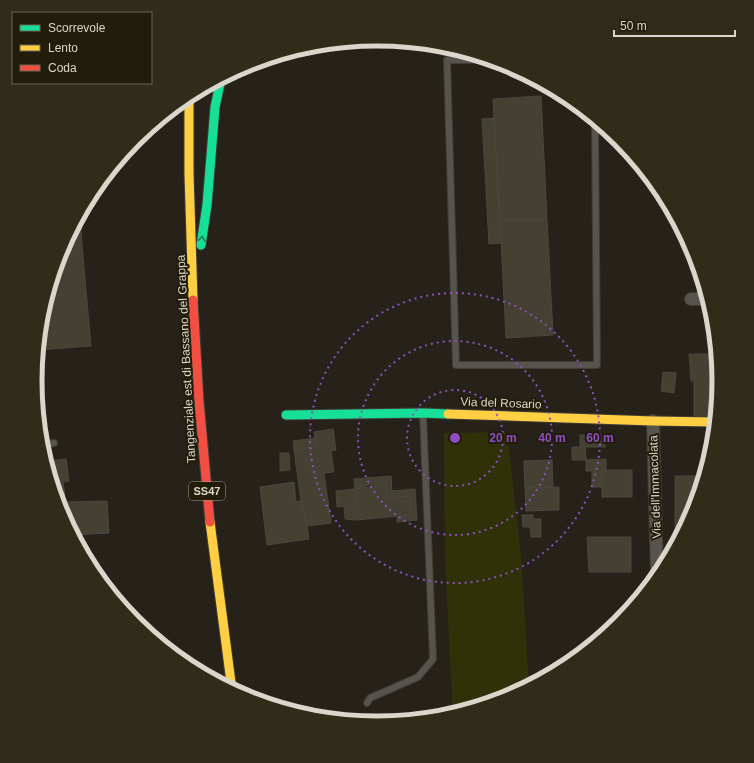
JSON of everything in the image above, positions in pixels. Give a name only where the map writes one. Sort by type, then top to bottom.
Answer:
[{"type":"main road","points":[[193,291],[207,205],[215,107],[220,86]]},
{"type":"main road","name":"Tangenziale est di Bassano del Grappa","points":[[189,104],[189,174],[199,401],[208,508],[231,683]]},
{"type":"main road","name":"Via del Rosario","points":[[286,414],[423,412],[709,422]]},
{"type":"street","points":[[691,299],[702,299]]},
{"type":"street","name":"Via dell'Immacolata","points":[[653,421],[657,567]]},
{"type":"lane","points":[[471,60],[447,60],[456,365],[597,365],[595,128]]},
{"type":"lane","points":[[367,702],[370,698],[418,676],[433,659],[423,412]]},
{"type":"lane","points":[[48,444],[54,443]]},
{"type":"green space","points":[[507,432],[521,555],[529,680],[485,699],[453,708],[445,559],[444,433]]},
{"type":"building","points":[[541,96],[547,219],[499,221],[493,99]]},
{"type":"building","points":[[494,118],[501,243],[489,244],[482,119]]},
{"type":"building","points":[[547,219],[553,335],[506,338],[500,221]]},
{"type":"building","points":[[81,226],[82,244],[72,245]]},
{"type":"building","points":[[82,244],[91,346],[44,350],[48,316],[53,295],[72,245]]},
{"type":"building","points":[[689,354],[708,354],[710,394],[711,394],[710,419],[694,419],[694,381],[691,381]]},
{"type":"building","points":[[663,372],[676,373],[674,393],[661,391]]},
{"type":"building","points":[[333,429],[336,450],[331,451],[334,472],[324,473],[331,523],[307,526],[301,501],[294,450],[316,447],[314,432]]},
{"type":"building","points":[[580,435],[605,435],[605,447],[580,447]]},
{"type":"building","points":[[315,438],[316,447],[294,450],[293,441]]},
{"type":"building","points":[[572,447],[585,447],[586,460],[572,460]]},
{"type":"building","points":[[280,453],[289,453],[290,470],[280,471]]},
{"type":"building","points":[[66,459],[69,481],[63,482],[65,496],[63,496],[51,461]]},
{"type":"building","points":[[606,459],[606,470],[602,470],[602,487],[592,487],[592,471],[586,471],[586,460]]},
{"type":"building","points":[[552,460],[553,487],[525,488],[524,461]]},
{"type":"building","points":[[602,470],[632,470],[632,497],[602,497]]},
{"type":"building","points":[[391,476],[392,491],[415,489],[417,520],[397,522],[397,517],[411,515],[410,496],[387,498],[386,483],[369,485],[355,489],[354,479]]},
{"type":"building","points":[[675,476],[698,476],[686,510],[675,534]]},
{"type":"building","points":[[294,482],[296,502],[301,501],[309,539],[267,545],[260,487]]},
{"type":"building","points":[[386,483],[387,498],[410,496],[411,515],[356,520],[345,519],[344,506],[356,505],[355,489]]},
{"type":"building","points":[[559,487],[559,510],[526,511],[525,488]]},
{"type":"building","points":[[355,489],[356,505],[337,507],[336,491]]},
{"type":"building","points":[[107,501],[109,533],[79,535],[68,510],[67,502]]},
{"type":"building","points":[[522,515],[533,515],[533,519],[541,519],[541,537],[531,537],[530,527],[523,527]]},
{"type":"building","points":[[587,537],[631,537],[631,572],[589,572]]},
{"type":"traffic: fast","points":[[201,245],[207,205],[215,107],[220,86]]},
{"type":"traffic: fast","points":[[286,415],[448,414]]},
{"type":"traffic: slow","points":[[189,104],[189,174],[193,300]]},
{"type":"traffic: slow","points":[[448,414],[709,422]]},
{"type":"traffic: slow","points":[[210,522],[231,683]]},
{"type":"traffic: jam","points":[[193,300],[199,401],[210,522]]}]
